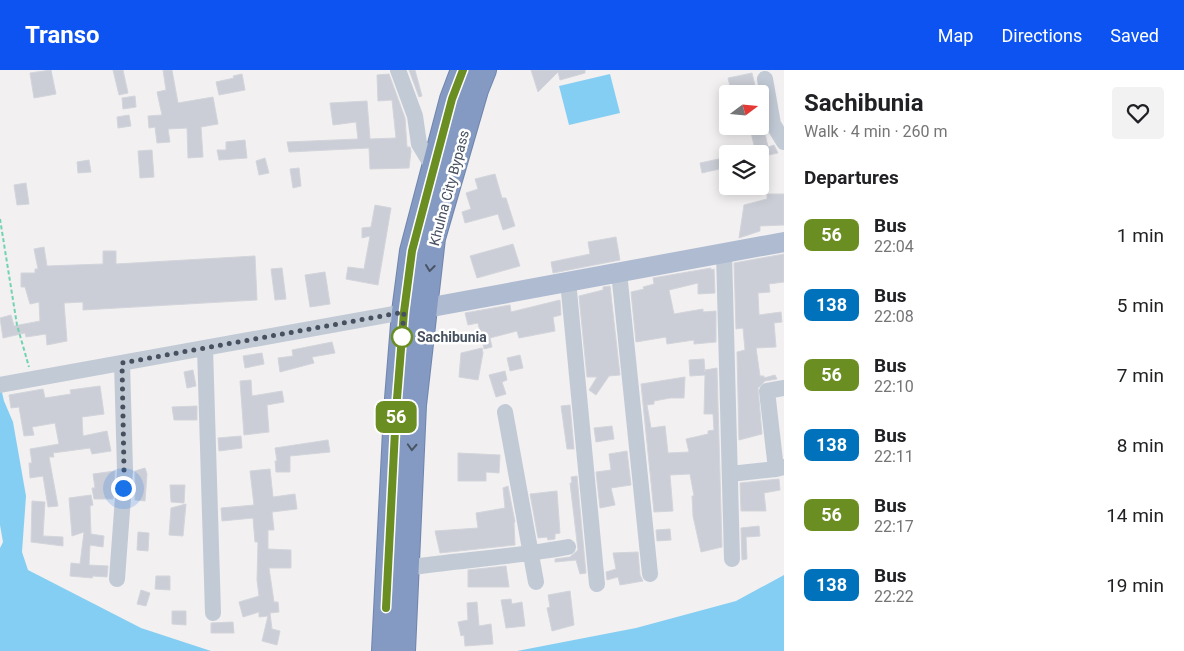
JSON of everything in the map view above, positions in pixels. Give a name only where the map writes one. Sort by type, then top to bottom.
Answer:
[{"type":"highway","name":"Khulna City Bypass","points":[[395,608],[406,568],[414,405],[415,310],[412,251],[452,99],[463,70]]},
{"type":"highway","name":"Khulna City Bypass","points":[[395,608],[396,411],[415,310],[433,238],[476,90],[484,70]]},
{"type":"highway","points":[[384,651],[395,608]]},
{"type":"highway","points":[[395,608],[403,651]]},
{"type":"main road","points":[[415,310],[784,242]]},
{"type":"street","points":[[398,70],[415,116],[419,144],[434,169]]},
{"type":"street","points":[[765,79],[773,124],[784,142]]},
{"type":"street","points":[[724,253],[732,559]]},
{"type":"street","points":[[619,272],[650,574]]},
{"type":"street","points":[[568,281],[597,584]]},
{"type":"street","points":[[0,385],[415,310]]},
{"type":"street","points":[[205,348],[213,613]]},
{"type":"street","points":[[117,579],[124,470],[122,363]]},
{"type":"street","points":[[730,474],[780,468],[767,391],[784,388]]},
{"type":"street","points":[[506,412],[536,582]]},
{"type":"street","points":[[406,568],[457,560],[531,554],[568,547]]},
{"type":"path","points":[[0,219],[26,380]]},
{"type":"water","points":[[610,74],[620,113],[569,125],[559,86]]},
{"type":"water","points":[[0,384],[4,401],[13,422],[26,496],[22,552],[28,570],[141,628],[211,651],[0,651],[0,548],[3,542],[0,525]]},
{"type":"water","points":[[784,575],[784,651],[517,651],[636,628],[736,601]]},
{"type":"building","points":[[51,70],[56,94],[34,98],[30,73]]},
{"type":"building","points":[[113,70],[123,70],[128,93],[119,95]]},
{"type":"building","points":[[163,70],[172,70],[178,103],[213,97],[218,124],[201,127],[203,157],[188,158],[187,128],[168,129],[170,142],[157,143],[155,127],[149,128],[148,116],[162,115],[157,92],[166,90]]},
{"type":"building","points":[[409,70],[415,70],[422,96],[419,97]]},
{"type":"building","points":[[531,70],[585,70],[585,73],[560,80],[558,72],[538,92]]},
{"type":"building","points":[[752,73],[755,85],[730,85],[728,78]]},
{"type":"building","points":[[242,74],[245,90],[219,95],[216,82]]},
{"type":"building","points":[[389,74],[405,118],[407,147],[410,147],[411,151],[409,168],[370,169],[369,148],[289,152],[287,142],[358,139],[356,122],[333,125],[330,103],[367,101],[370,139],[396,138],[392,100],[378,101],[377,75]]},
{"type":"building","points":[[135,96],[136,107],[123,109],[122,98]]},
{"type":"building","points":[[129,115],[131,126],[118,128],[117,117]]},
{"type":"building","points":[[752,135],[765,135],[768,145],[754,145]]},
{"type":"building","points":[[245,140],[247,158],[219,160],[217,150],[226,150],[226,142]]},
{"type":"building","points":[[774,145],[778,153],[769,155],[769,147]]},
{"type":"building","points":[[152,150],[154,177],[140,178],[138,151]]},
{"type":"building","points":[[265,158],[269,173],[259,175],[256,161]]},
{"type":"building","points":[[719,159],[719,169],[702,173],[700,163]]},
{"type":"building","points":[[89,160],[91,172],[78,173],[77,162]]},
{"type":"building","points":[[299,168],[301,186],[293,188],[290,169]]},
{"type":"building","points":[[495,174],[502,198],[506,198],[515,226],[503,230],[498,214],[465,223],[462,212],[471,209],[466,193],[478,189],[475,179]]},
{"type":"building","points":[[26,183],[29,204],[17,205],[14,185]]},
{"type":"building","points":[[769,194],[784,194],[784,225],[760,226],[760,231],[739,238],[744,205],[767,199]]},
{"type":"building","points":[[375,205],[391,208],[378,285],[346,279],[348,267],[364,269],[370,236],[362,238],[362,228],[371,227]]},
{"type":"building","points":[[616,237],[620,260],[553,273],[551,262],[590,254],[588,242]]},
{"type":"building","points":[[513,244],[520,266],[477,278],[470,256]]},
{"type":"building","points":[[44,247],[47,266],[103,264],[103,251],[116,251],[116,264],[255,256],[257,300],[83,310],[83,302],[64,303],[67,341],[47,345],[46,334],[26,337],[25,333],[3,338],[0,318],[11,315],[14,326],[40,321],[39,302],[30,304],[25,287],[21,287],[21,273],[35,273],[35,269],[38,269],[34,249]]},
{"type":"building","points":[[784,254],[784,282],[769,284],[770,292],[758,293],[759,315],[781,312],[782,322],[774,323],[776,347],[756,348],[760,376],[764,376],[764,378],[775,375],[777,379],[765,381],[758,388],[762,434],[739,440],[737,352],[745,350],[743,328],[736,329],[734,263]]},
{"type":"building","points":[[282,268],[286,299],[275,300],[271,269]]},
{"type":"building","points":[[711,268],[711,270],[714,269],[715,293],[698,294],[698,283],[669,290],[674,314],[703,309],[703,312],[716,311],[716,342],[694,344],[694,340],[667,344],[666,337],[636,342],[631,292],[654,284],[653,278]]},
{"type":"building","points":[[325,272],[330,304],[310,307],[305,275]]},
{"type":"building","points":[[610,286],[620,375],[609,376],[596,395],[589,390],[597,377],[587,377],[579,296],[603,290],[603,287]]},
{"type":"building","points":[[560,300],[561,315],[553,317],[555,331],[519,338],[517,331],[490,338],[492,347],[484,349],[478,323],[468,325],[465,313],[510,305],[511,312]]},
{"type":"building","points":[[332,342],[335,353],[312,357],[314,363],[280,372],[278,358],[293,356],[292,350]]},
{"type":"building","points":[[482,348],[483,353],[478,380],[459,377],[461,353]]},
{"type":"building","points":[[262,353],[264,364],[245,368],[243,356]]},
{"type":"building","points":[[520,355],[523,368],[510,371],[507,358]]},
{"type":"building","points":[[704,359],[705,372],[705,370],[717,368],[722,547],[701,552],[693,516],[692,496],[694,496],[690,474],[670,475],[673,511],[654,512],[641,384],[685,377],[684,398],[654,401],[654,404],[647,405],[651,428],[665,426],[668,453],[689,452],[686,439],[708,434],[708,431],[714,430],[713,414],[704,414],[705,375],[690,376],[689,360]]},
{"type":"building","points":[[193,370],[196,386],[187,388],[184,372]]},
{"type":"building","points":[[505,371],[507,380],[502,382],[506,394],[496,397],[489,375]]},
{"type":"building","points":[[251,380],[252,396],[282,391],[284,402],[267,405],[269,432],[244,435],[240,381]]},
{"type":"building","points":[[100,386],[104,414],[82,417],[83,436],[107,431],[111,451],[92,454],[90,448],[53,453],[54,457],[49,457],[58,506],[48,507],[43,476],[30,478],[29,463],[32,463],[30,449],[59,444],[55,423],[32,427],[34,435],[24,436],[19,407],[11,408],[9,395],[43,389],[45,398],[71,394],[70,390]]},
{"type":"building","points":[[570,405],[574,449],[567,449],[561,406]]},
{"type":"building","points":[[197,406],[197,420],[174,420],[172,407]]},
{"type":"building","points":[[612,426],[614,439],[596,442],[594,428]]},
{"type":"building","points":[[241,436],[242,448],[219,451],[218,438]]},
{"type":"building","points":[[328,440],[330,452],[290,456],[290,472],[276,472],[275,448]]},
{"type":"building","points":[[627,451],[631,485],[611,488],[615,505],[600,508],[596,472],[611,470],[609,454]]},
{"type":"building","points":[[458,453],[500,455],[499,473],[486,472],[486,481],[458,481]]},
{"type":"building","points":[[145,468],[147,474],[145,501],[135,500],[135,471]]},
{"type":"building","points":[[270,469],[273,497],[295,494],[297,509],[272,512],[274,530],[268,530],[268,549],[291,550],[291,568],[269,568],[274,602],[278,602],[279,612],[270,613],[272,629],[280,631],[277,645],[262,641],[268,616],[259,617],[259,612],[243,617],[239,602],[259,596],[257,580],[258,542],[255,542],[253,518],[222,521],[221,508],[254,505],[250,471]]},
{"type":"building","points":[[115,471],[113,499],[94,499],[92,488],[95,488],[93,474]]},
{"type":"building","points":[[577,476],[586,573],[580,574],[576,560],[555,562],[555,559],[570,557],[578,550],[570,483],[572,483],[571,477]]},
{"type":"building","points":[[779,479],[780,490],[764,493],[766,511],[741,511],[740,483]]},
{"type":"building","points":[[170,485],[185,485],[184,503],[171,502]]},
{"type":"building","points":[[508,486],[515,522],[515,545],[440,553],[435,531],[478,528],[476,513],[505,508],[503,488]]},
{"type":"building","points":[[557,491],[560,533],[555,534],[555,539],[548,540],[547,537],[538,538],[530,494]]},
{"type":"building","points":[[91,495],[93,505],[90,506],[91,534],[104,536],[103,547],[90,545],[89,565],[108,566],[107,577],[70,576],[71,563],[80,564],[84,532],[72,536],[69,498]]},
{"type":"building","points":[[32,501],[45,502],[43,536],[63,537],[63,546],[31,542]]},
{"type":"building","points":[[186,504],[183,536],[169,535],[171,508]]},
{"type":"building","points":[[759,526],[760,536],[746,537],[747,559],[742,560],[741,528]]},
{"type":"building","points":[[670,529],[671,540],[657,541],[656,530]]},
{"type":"building","points":[[138,532],[149,533],[148,551],[137,550]]},
{"type":"building","points":[[638,552],[640,575],[643,581],[620,585],[618,577],[607,580],[606,572],[616,569],[613,553]]},
{"type":"building","points":[[506,566],[509,587],[468,587],[468,570]]},
{"type":"building","points":[[156,576],[170,576],[170,590],[155,589]]},
{"type":"building","points":[[141,590],[150,593],[146,606],[137,604]]},
{"type":"building","points":[[570,591],[574,625],[552,631],[547,608],[550,607],[548,595]]},
{"type":"building","points":[[511,599],[512,604],[522,602],[525,626],[506,628],[501,600]]},
{"type":"building","points":[[477,602],[479,626],[491,624],[493,644],[465,646],[464,635],[461,636],[458,622],[468,620],[467,603]]},
{"type":"building","points":[[172,611],[186,611],[186,625],[172,624]]},
{"type":"building","points":[[233,622],[234,633],[211,633],[211,623]]},
{"type":"bus line","name":"56","points":[[386,608],[396,411],[404,312],[412,251],[452,99],[463,70]]},
{"type":"place","name":"Sachibunia","points":[[402,337]]},
{"type":"route","points":[[123,488],[122,363],[404,312],[402,337]]}]
